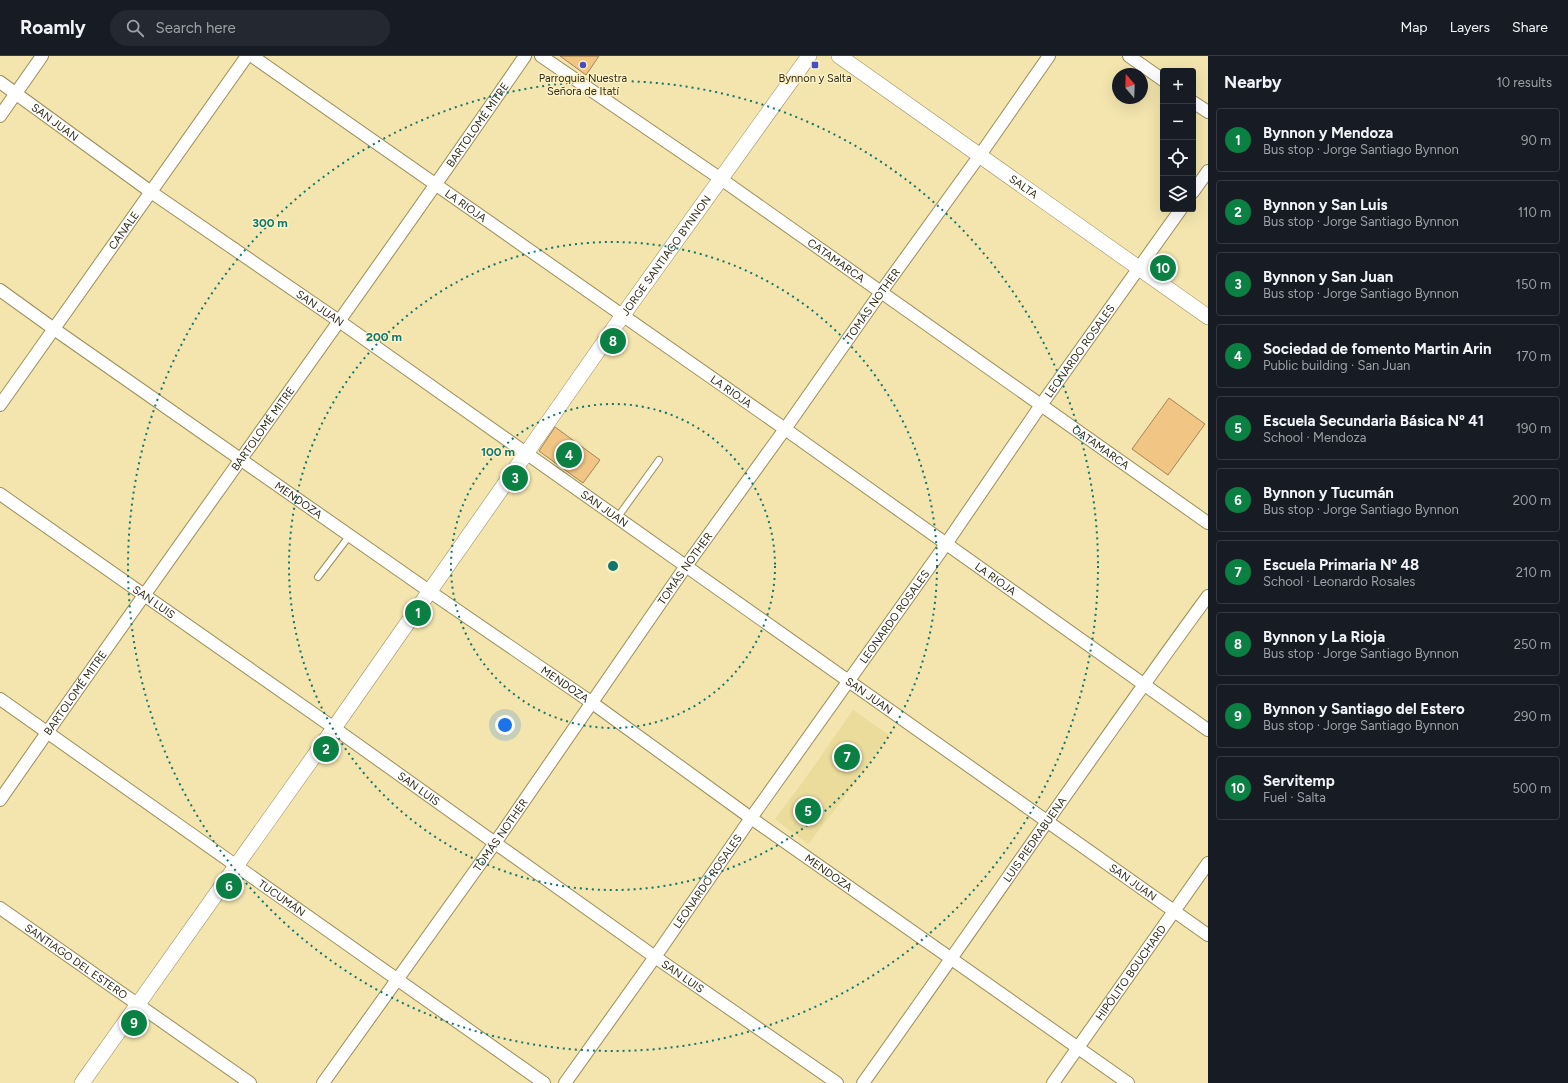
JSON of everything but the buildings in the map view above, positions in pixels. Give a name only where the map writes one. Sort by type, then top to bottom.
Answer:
[{"type":"street","points":[[0,116],[42,56]]},
{"type":"street","name":"CANALE","points":[[0,405],[247,56]]},
{"type":"street","name":"LA RIOJA","points":[[252,56],[785,429],[1208,730]]},
{"type":"street","name":"BARTOLOMÉ MITRE","points":[[0,800],[436,185],[525,56]]},
{"type":"street","name":"CATAMARCA","points":[[541,56],[721,179],[1208,523]]},
{"type":"street","name":"JORGE SANTIAGO BYNNON","points":[[82,1083],[237,866],[623,315],[809,56]]},
{"type":"street","name":"SALTA","points":[[839,56],[1208,317]]},
{"type":"street","name":"TOMÁS NOTHER","points":[[323,1083],[495,843],[686,566],[785,429],[1049,56]]},
{"type":"street","points":[[1129,56],[1160,78]]},
{"type":"street","name":"SAN JUAN","points":[[0,82],[151,192],[339,321],[1208,935]]},
{"type":"street","points":[[1196,104],[1208,112]]},
{"type":"street","points":[[1196,188],[1208,171]]},
{"type":"street","name":"LEONARDO ROSALES","points":[[565,1083],[946,544],[1041,405],[1180,212]]},
{"type":"street","name":"MENDOZA","points":[[0,290],[591,702],[751,818],[1128,1083]]},
{"type":"street","name":"SAN LUIS","points":[[0,494],[334,728],[655,957],[837,1083]]},
{"type":"street","name":"LUIS PIEDRABUENA","points":[[863,1083],[1143,684],[1208,596]]},
{"type":"street","name":"TUCUMÁN","points":[[0,699],[544,1083]]},
{"type":"street","name":"HIPÓLITO BOUCHARD","points":[[1053,1083],[1208,863]]},
{"type":"street","name":"SANTIAGO DEL ESTERO","points":[[0,908],[250,1083]]},
{"type":"lane","points":[[617,518],[658,460]]},
{"type":"lane","points":[[318,578],[350,535]]},
{"type":"shaded area","points":[[853,710],[889,735],[840,803],[808,844],[775,819]]},
{"type":"place","name":"Parroquia Nuestra Señora de Itatí","points":[[583,65]]},
{"type":"place","name":"Bynnon y Salta","points":[[815,65]]},
{"type":"place","name":"Servitemp","points":[[1163,268]]},
{"type":"place","name":"Bynnon y La Rioja","points":[[613,341]]},
{"type":"place","name":"Sociedad de fomento Martin Arin","points":[[569,455]]},
{"type":"place","name":"Bynnon y San Juan","points":[[515,478]]},
{"type":"place","name":"Bynnon y Mendoza","points":[[418,613]]},
{"type":"place","name":"Bynnon y San Luis","points":[[326,749]]},
{"type":"place","name":"Escuela Primaria Nº 48","points":[[847,757]]},
{"type":"place","name":"Escuela Secundaria Básica Nº 41","points":[[808,811]]},
{"type":"place","name":"Bynnon y Tucumán","points":[[229,886]]},
{"type":"place","name":"Bynnon y Santiago del Estero","points":[[134,1023]]}]
